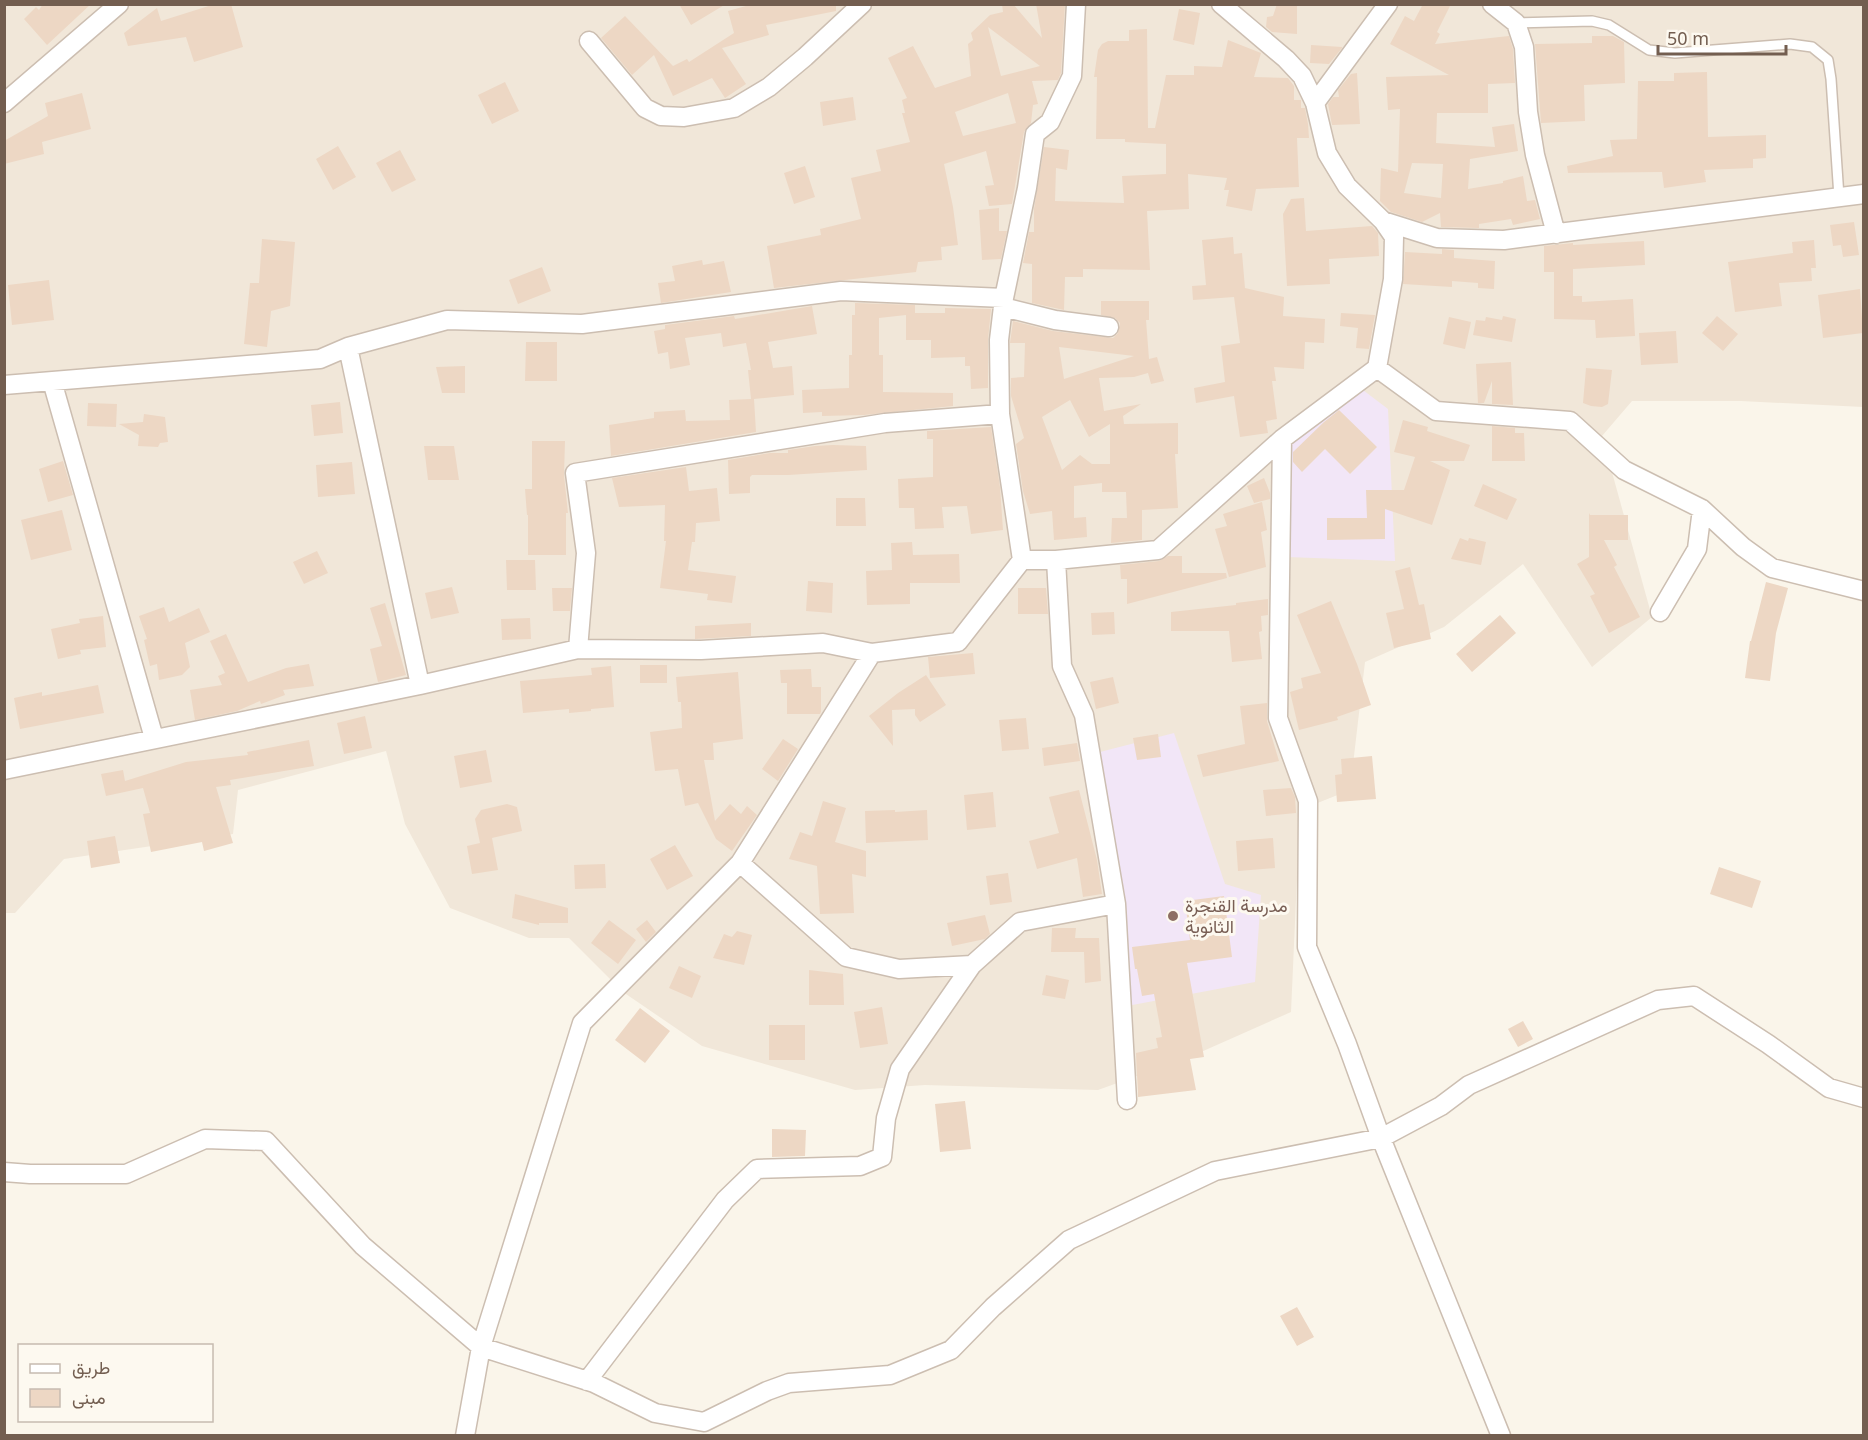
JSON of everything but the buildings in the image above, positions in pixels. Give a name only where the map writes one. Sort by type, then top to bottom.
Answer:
[{"type":"street","points":[[4,103],[119,4]]},
{"type":"street","points":[[589,41],[645,108],[660,116],[684,117],[734,108],[769,87],[862,4]]},
{"type":"street","points":[[4,770],[420,685],[578,649],[701,650],[824,643],[872,653],[958,642],[1022,561],[999,414],[999,340],[1035,134],[1050,122],[1072,76],[1076,4]]},
{"type":"street","points":[[1022,561],[1158,550],[1282,439],[1377,368],[1393,279],[1394,237],[1383,221],[1347,186],[1327,153],[1315,103],[1302,76],[1286,59],[1221,4]]},
{"type":"street","points":[[1315,103],[1388,4]]},
{"type":"street","points":[[1492,4],[1516,23],[1524,47],[1528,112],[1535,155],[1556,234]]},
{"type":"street","points":[[1383,221],[1437,238],[1504,240],[1863,194]]},
{"type":"street","points":[[4,385],[320,359],[348,347],[447,320],[582,324],[841,291],[1004,303],[1055,320],[1109,327]]},
{"type":"street","points":[[348,347],[420,685]]},
{"type":"street","points":[[1377,368],[1436,411],[1570,421],[1624,470],[1702,509],[1743,547],[1772,568],[1863,591]]},
{"type":"street","points":[[52,381],[154,738]]},
{"type":"street","points":[[578,649],[586,553],[575,473],[885,423],[999,414]]},
{"type":"street","points":[[1282,439],[1278,718],[1308,801],[1307,947],[1501,1436]]},
{"type":"street","points":[[1660,612],[1697,549],[1702,509]]},
{"type":"street","points":[[1056,560],[1062,666],[1084,715],[1116,904],[1127,1100]]},
{"type":"street","points":[[465,1436],[482,1347],[582,1023],[740,863],[872,653]]},
{"type":"street","points":[[740,863],[846,957],[899,969],[972,965]]},
{"type":"street","points":[[587,1380],[725,1200],[757,1169],[860,1166],[882,1157],[886,1118],[900,1069],[972,965],[1020,922],[1116,904]]},
{"type":"street","points":[[4,1172],[126,1174],[205,1139],[266,1141],[363,1246],[482,1347],[587,1380],[656,1413],[704,1422],[766,1391],[789,1383],[890,1375],[951,1350],[993,1307],[1069,1240],[1215,1171],[1381,1138],[1441,1106],[1469,1085],[1658,1000],[1694,996],[1768,1044],[1829,1088],[1863,1098]]},
{"type":"lane","points":[[1516,23],[1592,21],[1609,25],[1649,50],[1675,53],[1790,44],[1812,47],[1828,60],[1830,69],[1839,197]]},
{"type":"shaded area","points":[[5,5],[1863,5],[1863,407],[1741,401],[1632,401],[1602,436],[1652,617],[1592,667],[1523,564],[1444,627],[1365,662],[1350,790],[1300,810],[1291,1012],[1192,1056],[1098,1090],[925,1085],[855,1090],[702,1046],[623,992],[569,938],[529,938],[450,908],[405,824],[386,751],[238,790],[233,834],[64,859],[15,913],[5,913]]},
{"type":"shaded area","points":[[1355,384],[1388,409],[1395,561],[1287,557],[1284,452]]},
{"type":"shaded area","points":[[1174,733],[1225,884],[1261,895],[1255,982],[1127,1006],[1123,914],[1100,752]]},
{"type":"place","name":"مدرسة القنجرة الثانوية","points":[[1173,916]]}]
